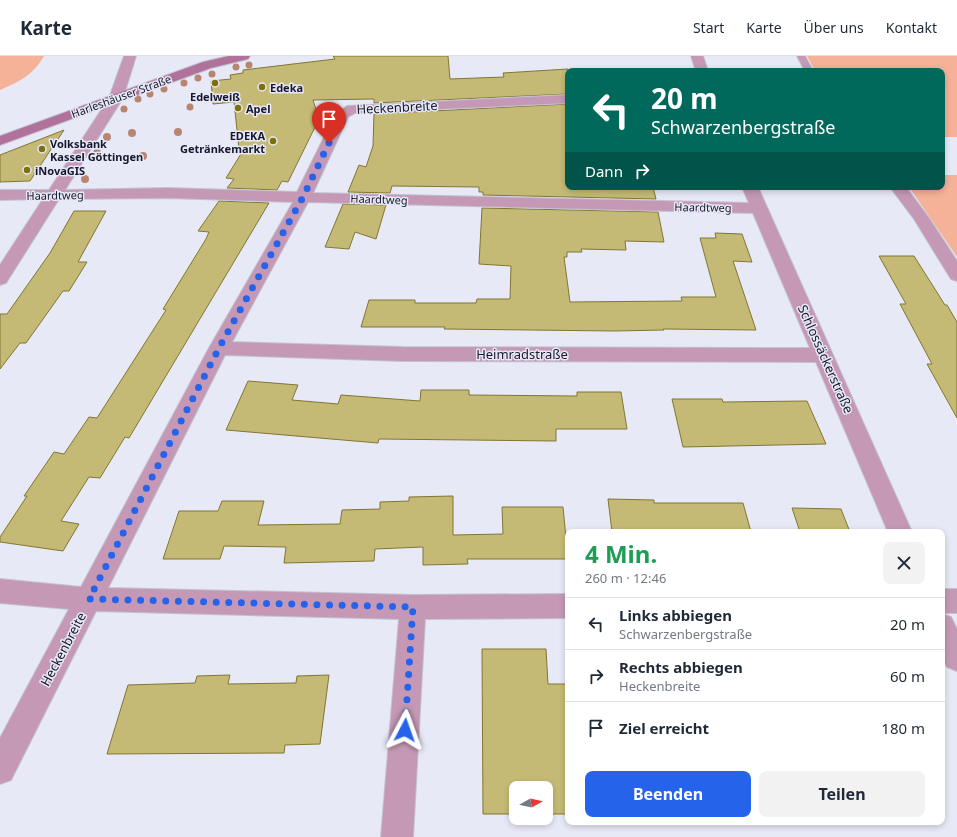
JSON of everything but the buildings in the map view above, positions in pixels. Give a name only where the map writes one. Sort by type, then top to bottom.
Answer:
[{"type":"main road","name":"Harleshäuser Straße","points":[[0,141],[207,66],[244,56]]},
{"type":"street","points":[[0,279],[116,98],[130,56]]},
{"type":"street","points":[[697,56],[701,68]]},
{"type":"street","name":"Heckenbreite","points":[[0,769],[219,348],[303,197],[342,115],[352,109],[565,100]]},
{"type":"street","name":"Schlossäckerstraße","points":[[751,190],[899,529]]},
{"type":"street","points":[[900,190],[921,218],[957,275]]},
{"type":"street","name":"Haardtweg","points":[[0,195],[168,193],[758,208]]},
{"type":"street","name":"Heimradstraße","points":[[219,348],[402,354],[824,355]]},
{"type":"street","points":[[0,591],[89,599],[413,607],[565,606]]},
{"type":"street","points":[[945,601],[957,601]]},
{"type":"street","points":[[397,837],[413,607]]},
{"type":"street","points":[[945,632],[957,658]]},
{"type":"lane","points":[[801,56],[807,68]]},
{"type":"shaded area","points":[[0,56],[44,56],[40,63],[25,77],[0,90]]},
{"type":"shaded area","points":[[807,56],[957,56],[957,137],[945,137],[945,68],[813,68]]},
{"type":"shaded area","points":[[945,175],[957,175],[957,257],[911,190],[945,190]]},
{"type":"place","name":"Edelweiß","points":[[215,83]]},
{"type":"place","name":"Edeka","points":[[262,87]]},
{"type":"place","name":"Apel","points":[[238,108]]},
{"type":"place","name":"EDEKA Getränkemarkt","points":[[273,141]]},
{"type":"place","name":"Volksbank Kassel Göttingen","points":[[42,149]]},
{"type":"place","name":"iNovaGIS","points":[[27,170]]},
{"type":"route","points":[[329,143],[303,197],[219,348],[89,599],[413,607],[405,730]]}]
